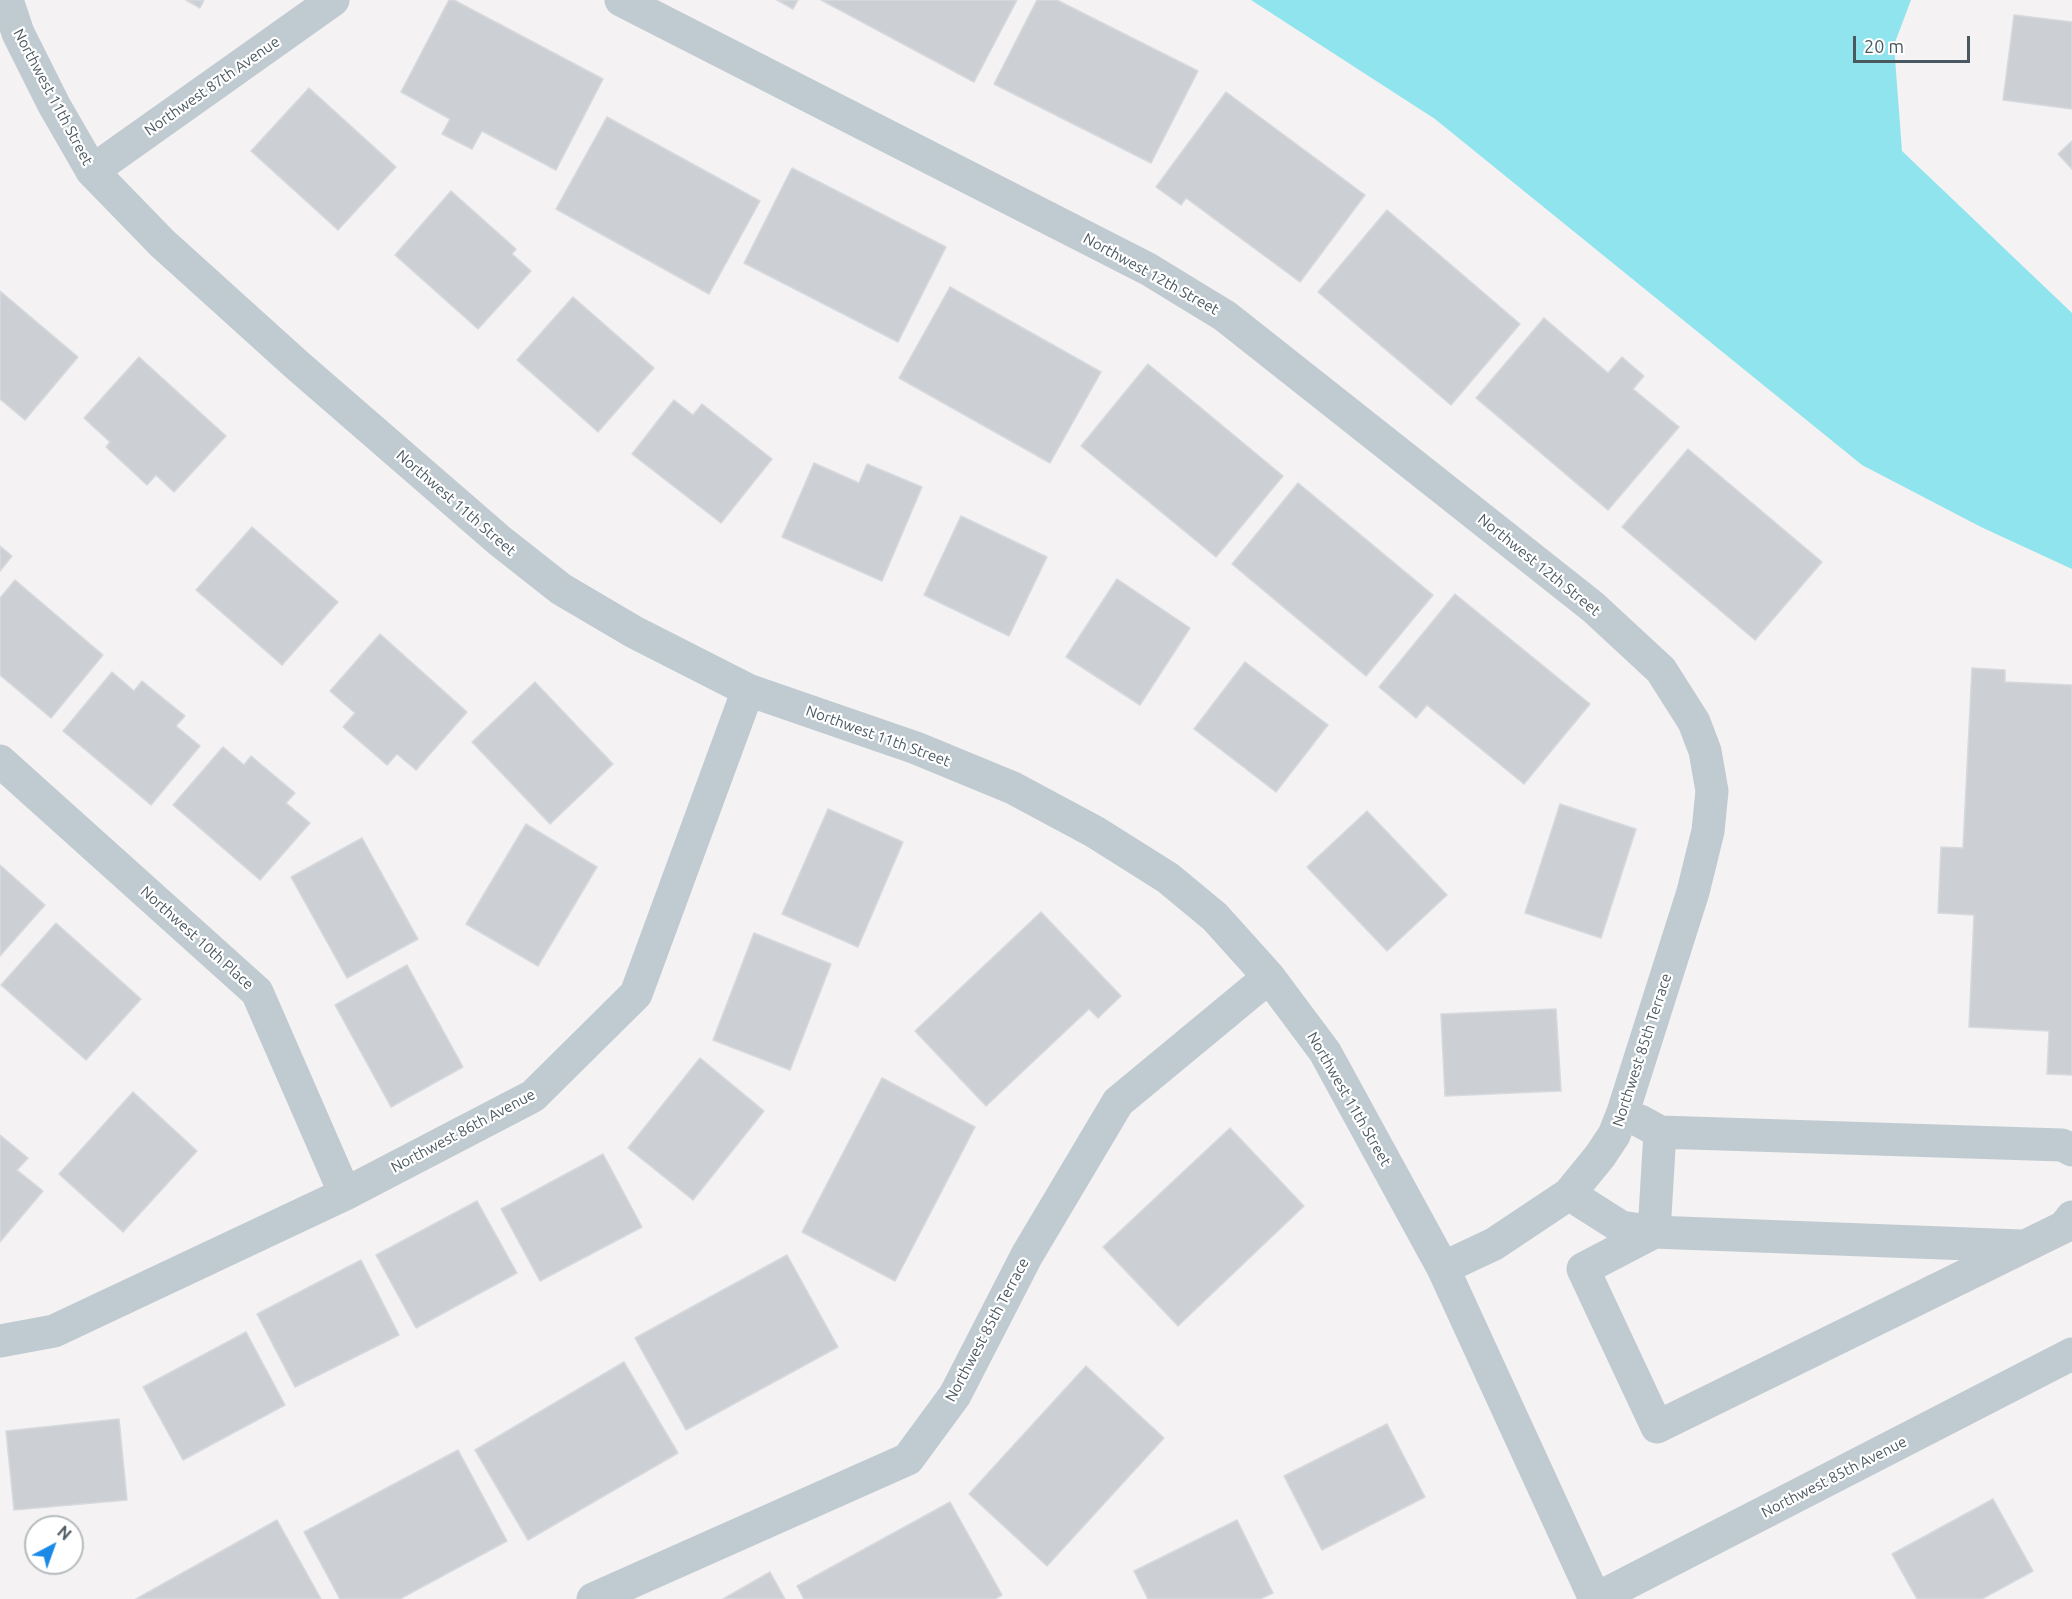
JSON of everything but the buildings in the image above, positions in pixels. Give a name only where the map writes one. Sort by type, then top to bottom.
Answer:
[{"type":"street","name":"Northwest 11th Street","points":[[7,0],[23,43],[54,105],[92,171],[162,243],[288,357],[509,548],[561,589],[634,632],[748,690],[927,752],[1012,788],[1095,832],[1168,878],[1215,917],[1269,977],[1325,1052],[1443,1268],[1595,1599]]},
{"type":"street","name":"Northwest 87th Avenue","points":[[92,171],[333,0]]},
{"type":"street","name":"Northwest 12th Street","points":[[621,0],[1148,269],[1225,316],[1593,607],[1661,670],[1694,722],[1705,751]]},
{"type":"street","name":"Northwest 86th Avenue","points":[[0,1341],[54,1331],[345,1194],[533,1096],[636,994],[748,690]]},
{"type":"street","name":"Northwest 85th Terrace","points":[[1443,1268],[1494,1244],[1569,1194],[1614,1135],[1693,892],[1708,831],[1712,791],[1705,751]]},
{"type":"street","name":"Northwest 10th Place","points":[[0,761],[257,992],[345,1194]]},
{"type":"street","name":"Northwest 85th Terrace","points":[[593,1599],[908,1459],[954,1395],[1027,1255],[1118,1102],[1269,977]]},
{"type":"street","points":[[1623,1112],[1660,1132],[2062,1145],[2072,1150]]},
{"type":"street","points":[[1654,1232],[1660,1132]]},
{"type":"street","points":[[1569,1194],[1621,1227],[1654,1232],[2024,1246]]},
{"type":"street","points":[[1654,1232],[1583,1269],[1657,1427],[2064,1227],[2072,1217]]},
{"type":"street","name":"Northwest 85th Avenue","points":[[1595,1599],[2072,1354]]},
{"type":"water","points":[[1251,0],[1911,0],[1894,45],[1902,151],[2072,313],[2072,569],[1981,527],[1862,465],[1435,119]]}]
